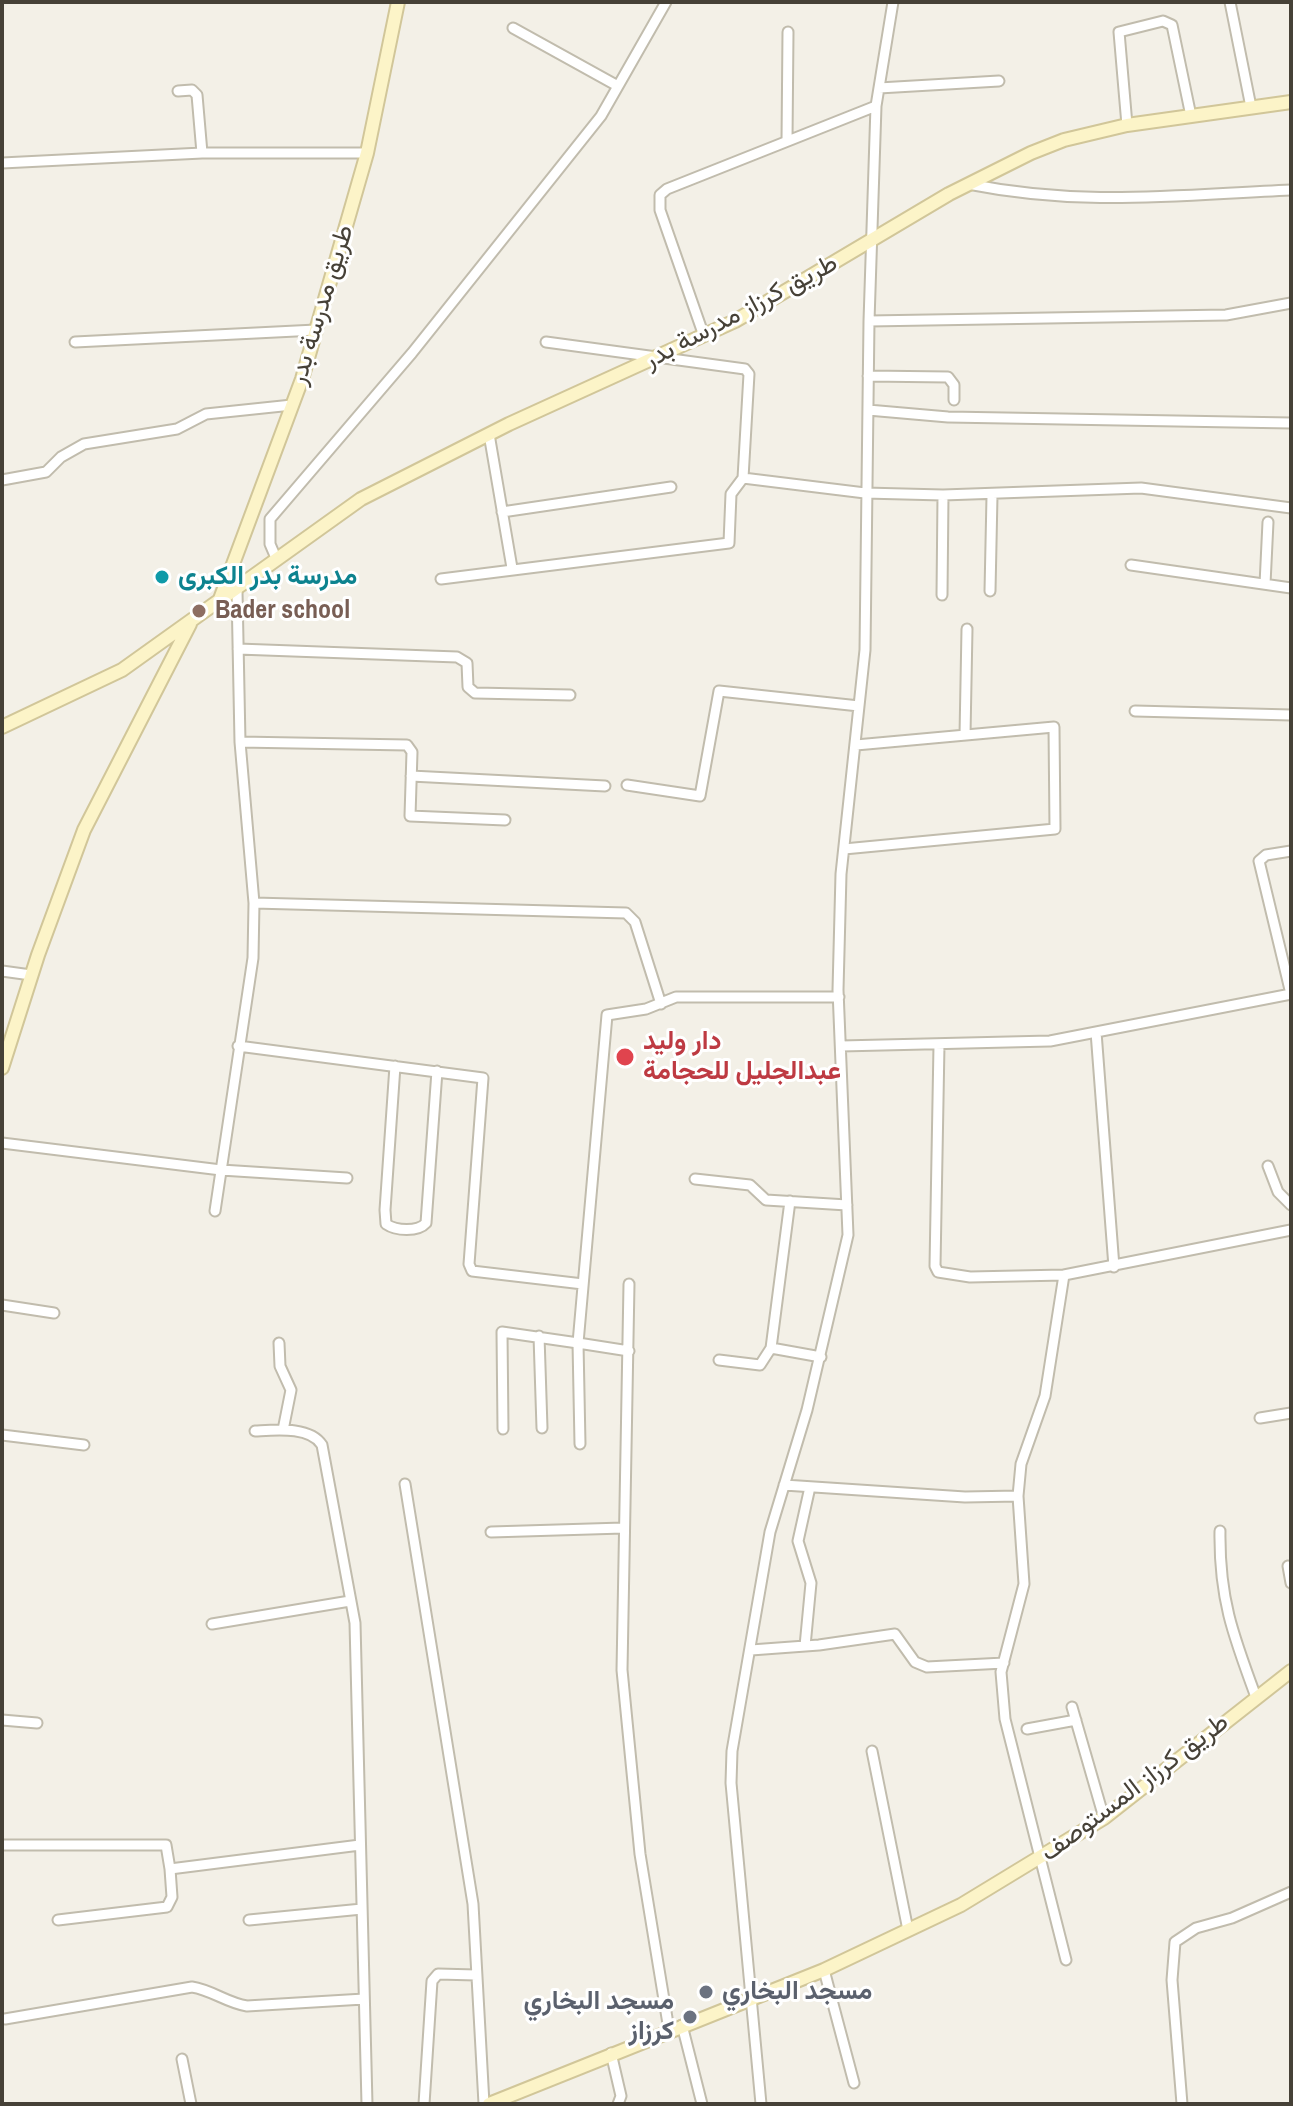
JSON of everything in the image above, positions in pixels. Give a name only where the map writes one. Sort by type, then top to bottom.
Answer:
[{"type":"street","name":"طريق مدرسة بدر","points":[[220,599],[292,405],[316,330],[367,153],[398,2]]},
{"type":"street","points":[[276,558],[270,544],[270,519],[524,214],[601,116],[666,2]]},
{"type":"street","points":[[761,2104],[731,1783],[734,1730],[751,1650],[770,1532],[821,1357],[848,1235],[839,997],[844,849],[865,650],[865,493],[876,106],[893,2]]},
{"type":"street","points":[[1230,2],[1251,107]]},
{"type":"street","points":[[1127,125],[1117,36],[1123,31],[1163,21],[1172,25],[1191,116]]},
{"type":"street","points":[[513,28],[616,85]]},
{"type":"street","points":[[787,141],[788,32]]},
{"type":"street","points":[[879,88],[999,81]]},
{"type":"street","points":[[178,91],[192,90],[197,95],[202,153]]},
{"type":"street","name":"طريق كرزاز مدرسة بدر","points":[[2,727],[122,670],[220,599],[237,591],[276,558],[361,499],[489,434],[704,336],[968,184],[1064,140],[1127,125],[1291,102]]},
{"type":"street","points":[[704,336],[660,210],[660,195],[667,189],[876,106]]},
{"type":"street","points":[[2,163],[202,153],[367,153]]},
{"type":"street","points":[[968,184],[1057,198],[1161,199],[1291,190]]},
{"type":"street","points":[[869,321],[1226,315],[1291,303]]},
{"type":"street","points":[[75,342],[316,330]]},
{"type":"street","points":[[441,579],[729,543],[731,494],[743,478],[749,374],[745,369],[546,342]]},
{"type":"street","points":[[868,376],[948,377],[954,385],[954,400]]},
{"type":"street","points":[[2,480],[46,472],[61,457],[84,444],[177,429],[206,414],[292,405]]},
{"type":"street","points":[[868,410],[948,417],[1291,423]]},
{"type":"street","points":[[489,434],[512,568]]},
{"type":"street","points":[[743,478],[865,493],[943,495],[992,496],[1093,487],[1141,488],[1291,508]]},
{"type":"street","points":[[502,512],[671,487]]},
{"type":"street","points":[[942,595],[943,495]]},
{"type":"street","points":[[990,591],[992,496]]},
{"type":"street","points":[[1265,584],[1268,522]]},
{"type":"street","points":[[1131,565],[1291,588]]},
{"type":"street","points":[[215,1211],[253,958],[254,903],[240,742],[237,591]]},
{"type":"street","points":[[2,1068],[31,975],[84,830],[191,621]]},
{"type":"street","points":[[965,735],[967,629]]},
{"type":"street","points":[[238,649],[457,657],[467,663],[468,687],[475,693],[570,695]]},
{"type":"street","points":[[627,785],[700,796],[719,691],[859,706]]},
{"type":"street","points":[[1135,711],[1291,715]]},
{"type":"street","points":[[844,849],[1054,831],[1054,727],[856,745]]},
{"type":"street","points":[[240,742],[407,745],[412,752],[410,816],[505,820]]},
{"type":"street","points":[[411,776],[605,786]]},
{"type":"street","points":[[841,1046],[1017,1045],[1291,994],[1259,861],[1266,855],[1291,851]]},
{"type":"street","points":[[254,903],[626,913],[635,922],[661,1004]]},
{"type":"street","points":[[2,971],[31,975]]},
{"type":"street","points":[[580,1444],[578,1343],[603,1021],[614,1013],[661,1004],[676,997],[839,997]]},
{"type":"street","points":[[1096,1032],[1114,1267]]},
{"type":"street","points":[[939,1045],[935,1266],[938,1272],[970,1277],[1064,1275],[1291,1230]]},
{"type":"street","points":[[238,1046],[481,1076],[485,1081],[469,1264],[472,1271],[583,1284]]},
{"type":"street","points":[[395,1066],[385,1210],[386,1224],[392,1228],[419,1229],[426,1223],[437,1071]]},
{"type":"street","points":[[2,1143],[221,1170],[347,1178]]},
{"type":"street","points":[[1268,1166],[1278,1192],[1291,1205]]},
{"type":"street","points":[[695,1179],[747,1184],[766,1200],[847,1205]]},
{"type":"street","points":[[719,1360],[760,1365],[771,1348],[790,1201]]},
{"type":"street","points":[[1064,1275],[1045,1396],[1024,1453],[1018,1496],[1024,1584],[1004,1663],[1005,1719],[1039,1860],[1055,1906],[1066,1960]]},
{"type":"street","points":[[629,1284],[622,1670],[640,1854],[669,2030]]},
{"type":"street","points":[[2,1305],[54,1313]]},
{"type":"street","points":[[503,1429],[500,1335],[506,1332],[539,1336],[629,1351]]},
{"type":"street","points":[[539,1336],[542,1428]]},
{"type":"street","points":[[279,1343],[280,1366],[291,1390],[283,1430]]},
{"type":"street","points":[[771,1348],[821,1357]]},
{"type":"street","points":[[1260,1418],[1291,1413]]},
{"type":"street","points":[[255,1431],[283,1430],[311,1435],[319,1440],[326,1454],[355,1623],[367,2104]]},
{"type":"street","points":[[2,1435],[84,1445]]},
{"type":"street","points":[[405,1484],[473,1904],[486,2104]]},
{"type":"street","points":[[784,1485],[965,1497],[1018,1496]]},
{"type":"street","points":[[805,1646],[811,1583],[798,1541],[810,1487]]},
{"type":"street","points":[[491,1532],[623,1528]]},
{"type":"street","points":[[1220,1531],[1219,1579],[1233,1635],[1256,1697]]},
{"type":"street","points":[[1288,1566],[1291,1583]]},
{"type":"street","points":[[212,1624],[350,1601]]},
{"type":"street","points":[[751,1650],[895,1634],[915,1662],[927,1667],[1004,1663]]},
{"type":"street","name":"طريق كرزاز المستوصف","points":[[486,2104],[824,1970],[908,1930],[1039,1860],[1104,1818],[1291,1671]]},
{"type":"street","points":[[1072,1707],[1104,1818]]},
{"type":"street","points":[[2,1720],[37,1723]]},
{"type":"street","points":[[1027,1729],[1076,1720]]},
{"type":"street","points":[[872,1751],[908,1930]]},
{"type":"street","points":[[2,1845],[166,1845],[172,1897],[167,1907],[58,1920]]},
{"type":"street","points":[[170,1869],[360,1845]]},
{"type":"street","points":[[1182,2104],[1172,1980],[1175,1942],[1196,1928],[1232,1918],[1291,1892]]},
{"type":"street","points":[[249,1920],[362,1909]]},
{"type":"street","points":[[824,1970],[854,2083]]},
{"type":"street","points":[[424,2104],[432,1981],[438,1974],[476,1975]]},
{"type":"street","points":[[5,2019],[192,1987],[205,1989],[233,2004],[247,2006],[364,1999]]},
{"type":"street","points":[[682,2025],[702,2104]]},
{"type":"street","points":[[611,2053],[621,2096],[618,2104]]},
{"type":"street","points":[[182,2059],[187,2103]]},
{"type":"place","name":"مدرسة بدر الكبرى","points":[[162,577]]},
{"type":"place","name":"Bader school","points":[[199,611]]},
{"type":"place","name":"دار وليد عبدالجليل للحجامة","points":[[625,1057]]},
{"type":"place","name":"مسجد البخاري","points":[[706,1992]]},
{"type":"place","name":"مسجد البخاري كرزاز","points":[[690,2017]]}]
